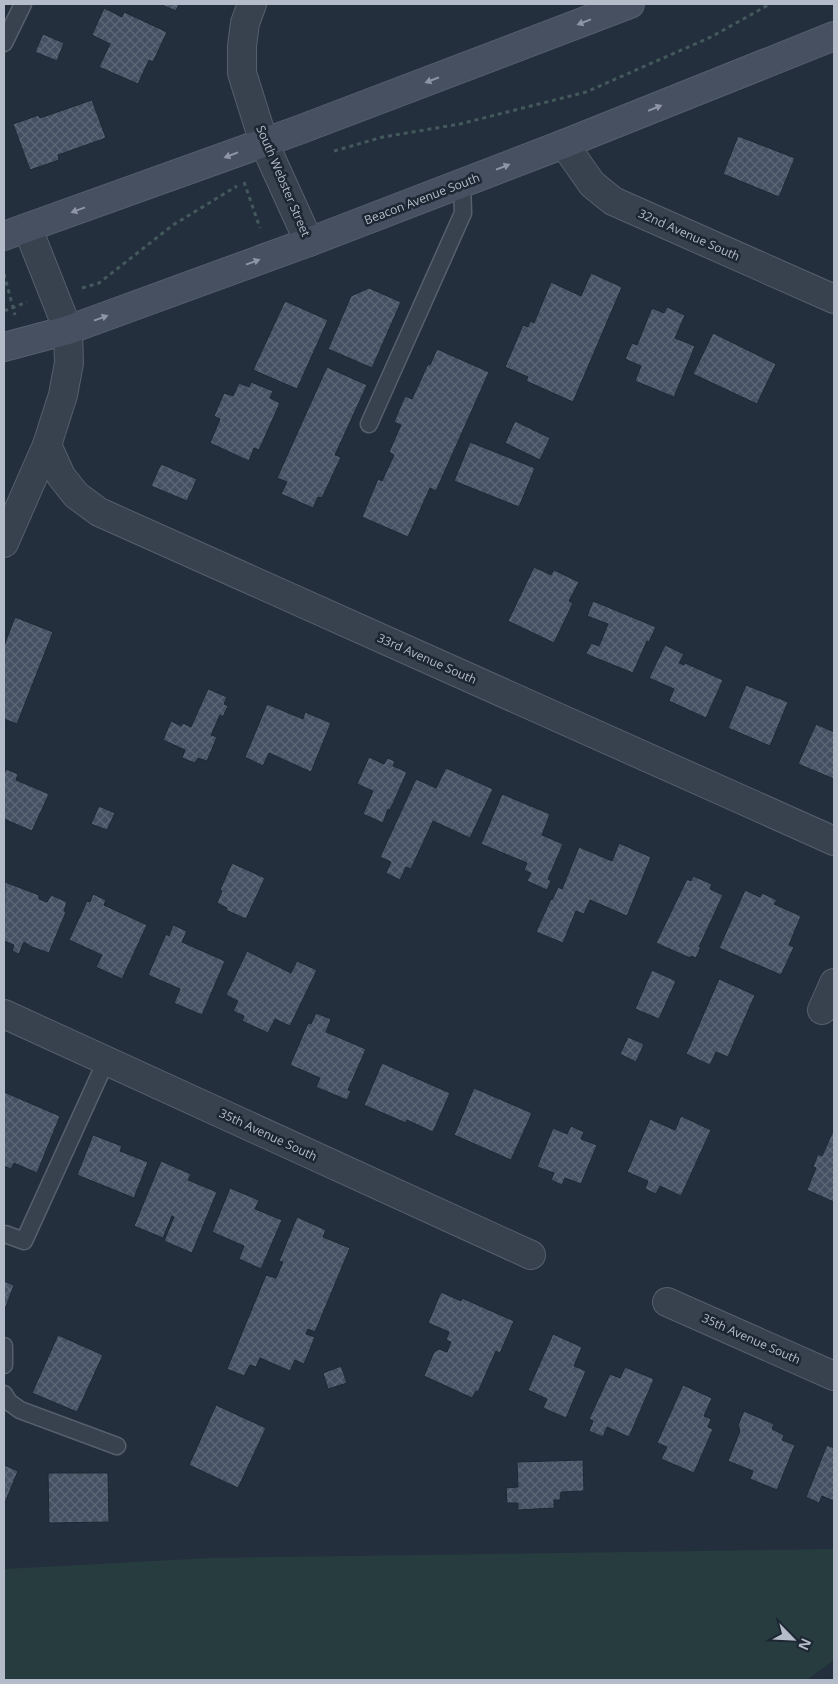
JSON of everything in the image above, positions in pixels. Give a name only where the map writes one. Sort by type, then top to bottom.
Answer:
[{"type":"main road","points":[[16,232],[264,143],[630,4]]},
{"type":"main road","name":"Beacon Avenue South","points":[[4,347],[68,330],[309,242],[564,144],[834,36]]},
{"type":"street","name":"South Webster Street","points":[[252,4],[242,46],[242,73],[264,143],[309,242]]},
{"type":"street","name":"32nd Avenue South","points":[[564,144],[592,184],[613,201],[834,299]]},
{"type":"street","points":[[4,543],[47,445],[63,395],[69,363],[68,330],[16,232]]},
{"type":"street","name":"33rd Avenue South","points":[[47,445],[61,476],[76,495],[99,512],[834,841]]},
{"type":"street","points":[[822,1010],[834,983]]},
{"type":"street","name":"35th Avenue South","points":[[4,1014],[531,1255]]},
{"type":"street","name":"35th Avenue South","points":[[667,1302],[834,1376]]},
{"type":"lane","points":[[4,43],[23,4]]},
{"type":"lane","points":[[369,424],[463,213],[462,183]]},
{"type":"lane","points":[[5,1234],[24,1241],[106,1061]]},
{"type":"lane","points":[[4,1346],[4,1365]]},
{"type":"lane","points":[[4,1394],[9,1402],[20,1410],[117,1446]]},
{"type":"path","points":[[330,152],[383,137],[460,124],[586,92],[711,37],[770,4]]},
{"type":"path","points":[[81,288],[99,284],[173,225],[244,182],[263,237]]},
{"type":"path","points":[[4,274],[16,316]]},
{"type":"path","points":[[4,310],[33,300]]},
{"type":"green space","points":[[834,1549],[834,1660],[807,1680],[4,1680],[4,1569],[210,1558]]},
{"type":"building","points":[[160,4],[179,4],[176,11]]},
{"type":"building","points":[[104,8],[122,17],[124,12],[167,32],[153,62],[149,60],[138,84],[99,67],[110,44],[92,35]]},
{"type":"building","points":[[43,34],[64,43],[57,61],[35,52]]},
{"type":"building","points":[[92,100],[106,138],[58,155],[59,160],[30,170],[13,124],[39,115],[40,118]]},
{"type":"building","points":[[738,136],[795,158],[779,197],[723,174]]},
{"type":"building","points":[[591,273],[622,287],[573,402],[526,381],[528,377],[505,367],[523,325],[528,327],[530,321],[534,323],[551,282],[581,296]]},
{"type":"building","points":[[369,288],[401,302],[372,368],[328,349],[351,296]]},
{"type":"building","points":[[285,301],[328,320],[297,389],[253,370]]},
{"type":"building","points":[[667,307],[685,315],[675,338],[695,346],[674,397],[635,381],[641,366],[625,359],[632,343],[637,345],[652,308],[664,313]]},
{"type":"building","points":[[713,333],[776,364],[757,404],[693,374]]},
{"type":"building","points":[[437,349],[489,372],[436,491],[430,488],[408,537],[362,517],[378,479],[382,481],[394,455],[389,452],[401,425],[394,422],[405,396],[412,399]]},
{"type":"building","points":[[327,367],[367,385],[335,455],[341,457],[322,498],[318,497],[313,508],[281,494],[287,482],[277,478]]},
{"type":"building","points":[[251,382],[273,391],[270,398],[280,403],[259,450],[254,448],[249,461],[210,443],[220,419],[214,416],[224,393],[233,396],[239,383],[249,387]]},
{"type":"building","points":[[515,421],[550,438],[540,460],[505,443]]},
{"type":"building","points":[[470,442],[535,468],[519,507],[454,481]]},
{"type":"building","points":[[161,464],[197,479],[187,501],[151,486]]},
{"type":"building","points":[[534,567],[551,575],[554,570],[579,582],[569,601],[573,603],[554,643],[508,621]]},
{"type":"building","points":[[593,601],[656,627],[649,642],[647,641],[633,673],[586,654],[591,643],[599,646],[608,624],[587,616]]},
{"type":"building","points":[[15,617],[53,632],[17,724],[4,719],[4,646]]},
{"type":"building","points":[[665,645],[684,654],[679,663],[684,665],[685,663],[723,680],[706,718],[669,701],[674,689],[649,678]]},
{"type":"building","points":[[746,685],[788,702],[770,746],[728,728]]},
{"type":"building","points":[[208,689],[227,697],[224,704],[228,706],[223,717],[220,715],[211,735],[217,737],[207,761],[198,758],[195,763],[182,758],[185,750],[163,740],[171,721],[181,726],[183,723],[191,727]]},
{"type":"building","points":[[267,704],[303,719],[305,712],[331,723],[311,772],[269,753],[263,766],[245,757]]},
{"type":"building","points":[[816,724],[834,732],[834,779],[798,764]]},
{"type":"building","points":[[369,757],[384,764],[387,758],[395,761],[393,766],[407,772],[383,823],[363,814],[373,791],[357,784]]},
{"type":"building","points":[[446,768],[493,789],[470,838],[433,821],[411,869],[406,867],[400,880],[386,873],[391,862],[380,857],[416,779],[436,788]]},
{"type":"building","points":[[6,769],[18,774],[16,780],[49,794],[32,831],[4,819],[4,774]]},
{"type":"building","points":[[502,794],[550,814],[542,835],[563,844],[548,879],[551,881],[547,890],[527,881],[531,873],[524,870],[527,863],[481,844]]},
{"type":"building","points":[[99,806],[115,813],[107,830],[91,824]]},
{"type":"building","points":[[619,843],[651,857],[627,916],[590,900],[584,914],[576,911],[563,943],[536,932],[558,887],[562,889],[579,847],[612,861]]},
{"type":"building","points":[[232,863],[265,878],[246,919],[226,910],[227,908],[217,903],[222,891],[220,890]]},
{"type":"building","points":[[693,876],[712,884],[710,889],[723,895],[699,947],[701,947],[696,958],[691,956],[690,958],[656,943],[687,879],[691,881]]},
{"type":"building","points":[[5,882],[39,895],[39,899],[47,902],[51,895],[67,902],[64,911],[66,912],[49,953],[24,942],[19,954],[12,951],[14,945],[4,941]]},
{"type":"building","points":[[745,890],[760,897],[762,893],[777,900],[774,904],[801,916],[789,945],[794,947],[781,975],[719,948]]},
{"type":"building","points":[[93,894],[106,900],[104,905],[147,925],[122,979],[96,967],[102,955],[69,940],[87,901],[90,902]]},
{"type":"building","points":[[173,925],[187,931],[182,942],[225,961],[202,1015],[174,1003],[180,989],[148,975],[166,934],[169,936]]},
{"type":"building","points":[[247,951],[291,973],[297,961],[317,970],[290,1026],[275,1019],[268,1033],[242,1021],[244,1016],[233,1011],[238,1001],[226,995]]},
{"type":"building","points":[[652,970],[676,981],[659,1019],[635,1009]]},
{"type":"building","points":[[719,979],[755,995],[728,1057],[716,1052],[710,1065],[686,1054]]},
{"type":"building","points":[[316,1013],[331,1019],[326,1032],[366,1049],[348,1090],[351,1091],[347,1100],[316,1087],[320,1078],[290,1065],[308,1023],[311,1024]]},
{"type":"building","points":[[628,1037],[644,1044],[636,1062],[620,1054]]},
{"type":"building","points":[[382,1063],[450,1093],[433,1132],[407,1120],[406,1123],[364,1105]]},
{"type":"building","points":[[474,1088],[532,1113],[511,1160],[454,1135]]},
{"type":"building","points":[[4,1092],[60,1116],[37,1173],[14,1163],[11,1169],[4,1166]]},
{"type":"building","points":[[681,1116],[711,1130],[681,1196],[660,1186],[656,1194],[645,1189],[648,1181],[627,1172],[650,1119],[675,1130]]},
{"type":"building","points":[[571,1126],[584,1132],[581,1139],[597,1145],[581,1184],[565,1178],[562,1185],[551,1180],[554,1173],[537,1167],[553,1128],[567,1134]]},
{"type":"building","points":[[834,1129],[834,1202],[807,1190],[816,1168],[813,1167],[818,1154],[822,1156]]},
{"type":"building","points":[[93,1135],[122,1146],[120,1151],[148,1162],[134,1198],[77,1175]]},
{"type":"building","points":[[161,1161],[191,1174],[188,1180],[217,1192],[192,1253],[164,1241],[174,1217],[172,1216],[163,1238],[134,1226]]},
{"type":"building","points":[[230,1188],[259,1200],[255,1209],[282,1220],[261,1269],[239,1259],[244,1246],[212,1232]]},
{"type":"building","points":[[297,1217],[326,1230],[323,1237],[350,1248],[315,1332],[308,1329],[306,1334],[315,1337],[304,1364],[295,1360],[290,1371],[260,1358],[256,1367],[250,1365],[244,1376],[227,1369],[266,1275],[276,1278],[283,1262],[279,1261]]},
{"type":"building","points":[[4,1281],[14,1285],[5,1309],[4,1308]]},
{"type":"building","points":[[441,1292],[461,1301],[462,1298],[514,1321],[500,1353],[496,1351],[478,1392],[476,1391],[472,1398],[424,1376],[434,1352],[439,1349],[447,1352],[451,1342],[446,1340],[449,1332],[428,1323]]},
{"type":"building","points":[[553,1334],[582,1347],[574,1366],[586,1371],[566,1418],[543,1408],[547,1399],[528,1390]]},
{"type":"building","points":[[58,1335],[103,1355],[77,1412],[32,1393]]},
{"type":"building","points":[[341,1366],[347,1383],[328,1389],[323,1373]]},
{"type":"building","points":[[625,1367],[654,1379],[629,1437],[607,1427],[603,1437],[589,1431],[593,1421],[589,1419],[610,1374],[620,1378]]},
{"type":"building","points":[[683,1385],[712,1398],[704,1416],[711,1419],[708,1427],[713,1429],[694,1473],[661,1459],[667,1447],[657,1443]]},
{"type":"building","points":[[216,1405],[266,1428],[238,1488],[189,1465]]},
{"type":"building","points":[[744,1411],[774,1424],[772,1429],[784,1435],[782,1440],[795,1445],[777,1490],[750,1479],[753,1471],[728,1461],[740,1431],[738,1425]]},
{"type":"building","points":[[827,1445],[834,1448],[834,1501],[822,1496],[819,1503],[806,1497]]},
{"type":"building","points":[[583,1460],[584,1491],[561,1492],[560,1500],[554,1500],[554,1508],[518,1510],[518,1503],[507,1503],[506,1488],[518,1487],[517,1462]]},
{"type":"building","points":[[4,1465],[18,1471],[4,1505]]},
{"type":"building","points":[[48,1473],[108,1473],[109,1522],[49,1523]]}]
